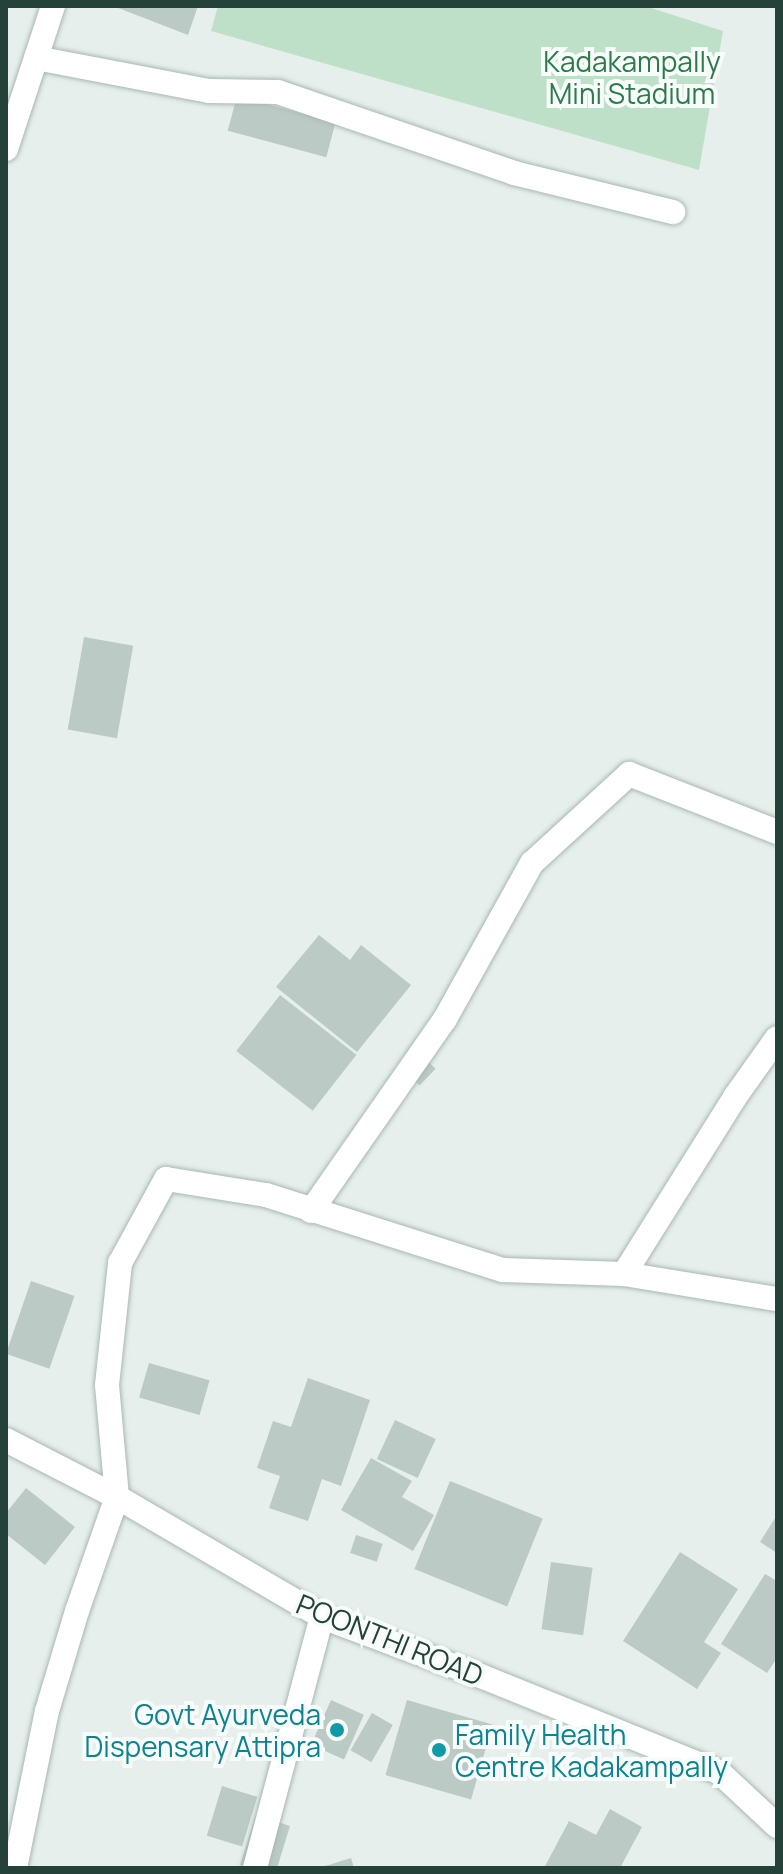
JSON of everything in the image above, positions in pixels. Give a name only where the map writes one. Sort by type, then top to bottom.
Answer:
[{"type":"street","points":[[6,149],[53,6]]},
{"type":"street","points":[[36,58],[209,91],[278,92],[514,173],[673,212]]},
{"type":"street","points":[[311,1211],[445,1019],[532,863],[629,774],[777,832]]},
{"type":"street","points":[[624,1274],[735,1097],[777,1038]]},
{"type":"street","points":[[15,1868],[47,1711],[77,1611],[117,1497],[107,1385],[120,1263],[166,1179],[266,1195],[503,1270],[624,1274],[777,1299]]},
{"type":"street","name":"POONTHI ROAD","points":[[6,1440],[117,1497],[322,1617],[481,1676],[719,1772],[777,1826]]},
{"type":"street","points":[[255,1868],[322,1617]]},
{"type":"green space","name":"Kadakampally Mini Stadium","points":[[218,6],[645,6],[723,31],[699,170],[211,31]]},
{"type":"building","points":[[113,6],[198,6],[188,35]]},
{"type":"building","points":[[237,96],[336,122],[326,157],[228,131]]},
{"type":"building","points":[[84,637],[133,646],[117,738],[68,730]]},
{"type":"building","points":[[319,935],[350,960],[361,945],[411,985],[357,1052],[276,987]]},
{"type":"building","points":[[280,995],[356,1055],[313,1111],[236,1051]]},
{"type":"building","points":[[414,1048],[436,1069],[420,1085],[398,1065]]},
{"type":"building","points":[[31,1281],[74,1296],[49,1369],[6,1354]]},
{"type":"building","points":[[149,1363],[210,1380],[200,1415],[139,1398]]},
{"type":"building","points":[[308,1378],[370,1400],[341,1486],[322,1479],[308,1521],[269,1508],[280,1476],[257,1468],[273,1421],[291,1427]]},
{"type":"building","points":[[395,1420],[436,1439],[418,1478],[377,1459]]},
{"type":"building","points":[[371,1458],[412,1481],[402,1497],[434,1515],[413,1551],[341,1510]]},
{"type":"building","points":[[450,1481],[543,1518],[507,1607],[414,1569]]},
{"type":"building","points":[[26,1488],[75,1527],[45,1565],[6,1534],[6,1513]]},
{"type":"building","points":[[777,1515],[777,1553],[760,1542]]},
{"type":"building","points":[[356,1535],[383,1544],[377,1562],[350,1553]]},
{"type":"building","points":[[680,1552],[738,1589],[704,1642],[721,1653],[697,1689],[623,1641]]},
{"type":"building","points":[[551,1562],[593,1568],[583,1635],[542,1629]]},
{"type":"building","points":[[765,1574],[777,1581],[777,1658],[767,1673],[721,1644]]},
{"type":"building","name":"Govt Ayurveda Dispensary Attipra","points":[[331,1700],[364,1715],[344,1759],[311,1745]]},
{"type":"building","name":"Family Health Centre Kadakampally","points":[[407,1700],[493,1725],[471,1800],[386,1775]]},
{"type":"building","points":[[372,1713],[393,1725],[371,1762],[350,1750]]},
{"type":"building","points":[[222,1786],[257,1797],[242,1847],[207,1836]]},
{"type":"building","points":[[610,1809],[642,1827],[620,1868],[544,1868],[569,1821],[596,1835]]},
{"type":"building","points":[[256,1815],[290,1826],[277,1868],[240,1865]]},
{"type":"building","points":[[351,1858],[354,1868],[322,1868],[322,1867]]},
{"type":"place","name":"Govt Ayurveda Dispensary Attipra","points":[[337,1730]]},
{"type":"place","name":"Family Health Centre Kadakampally","points":[[439,1750]]}]
